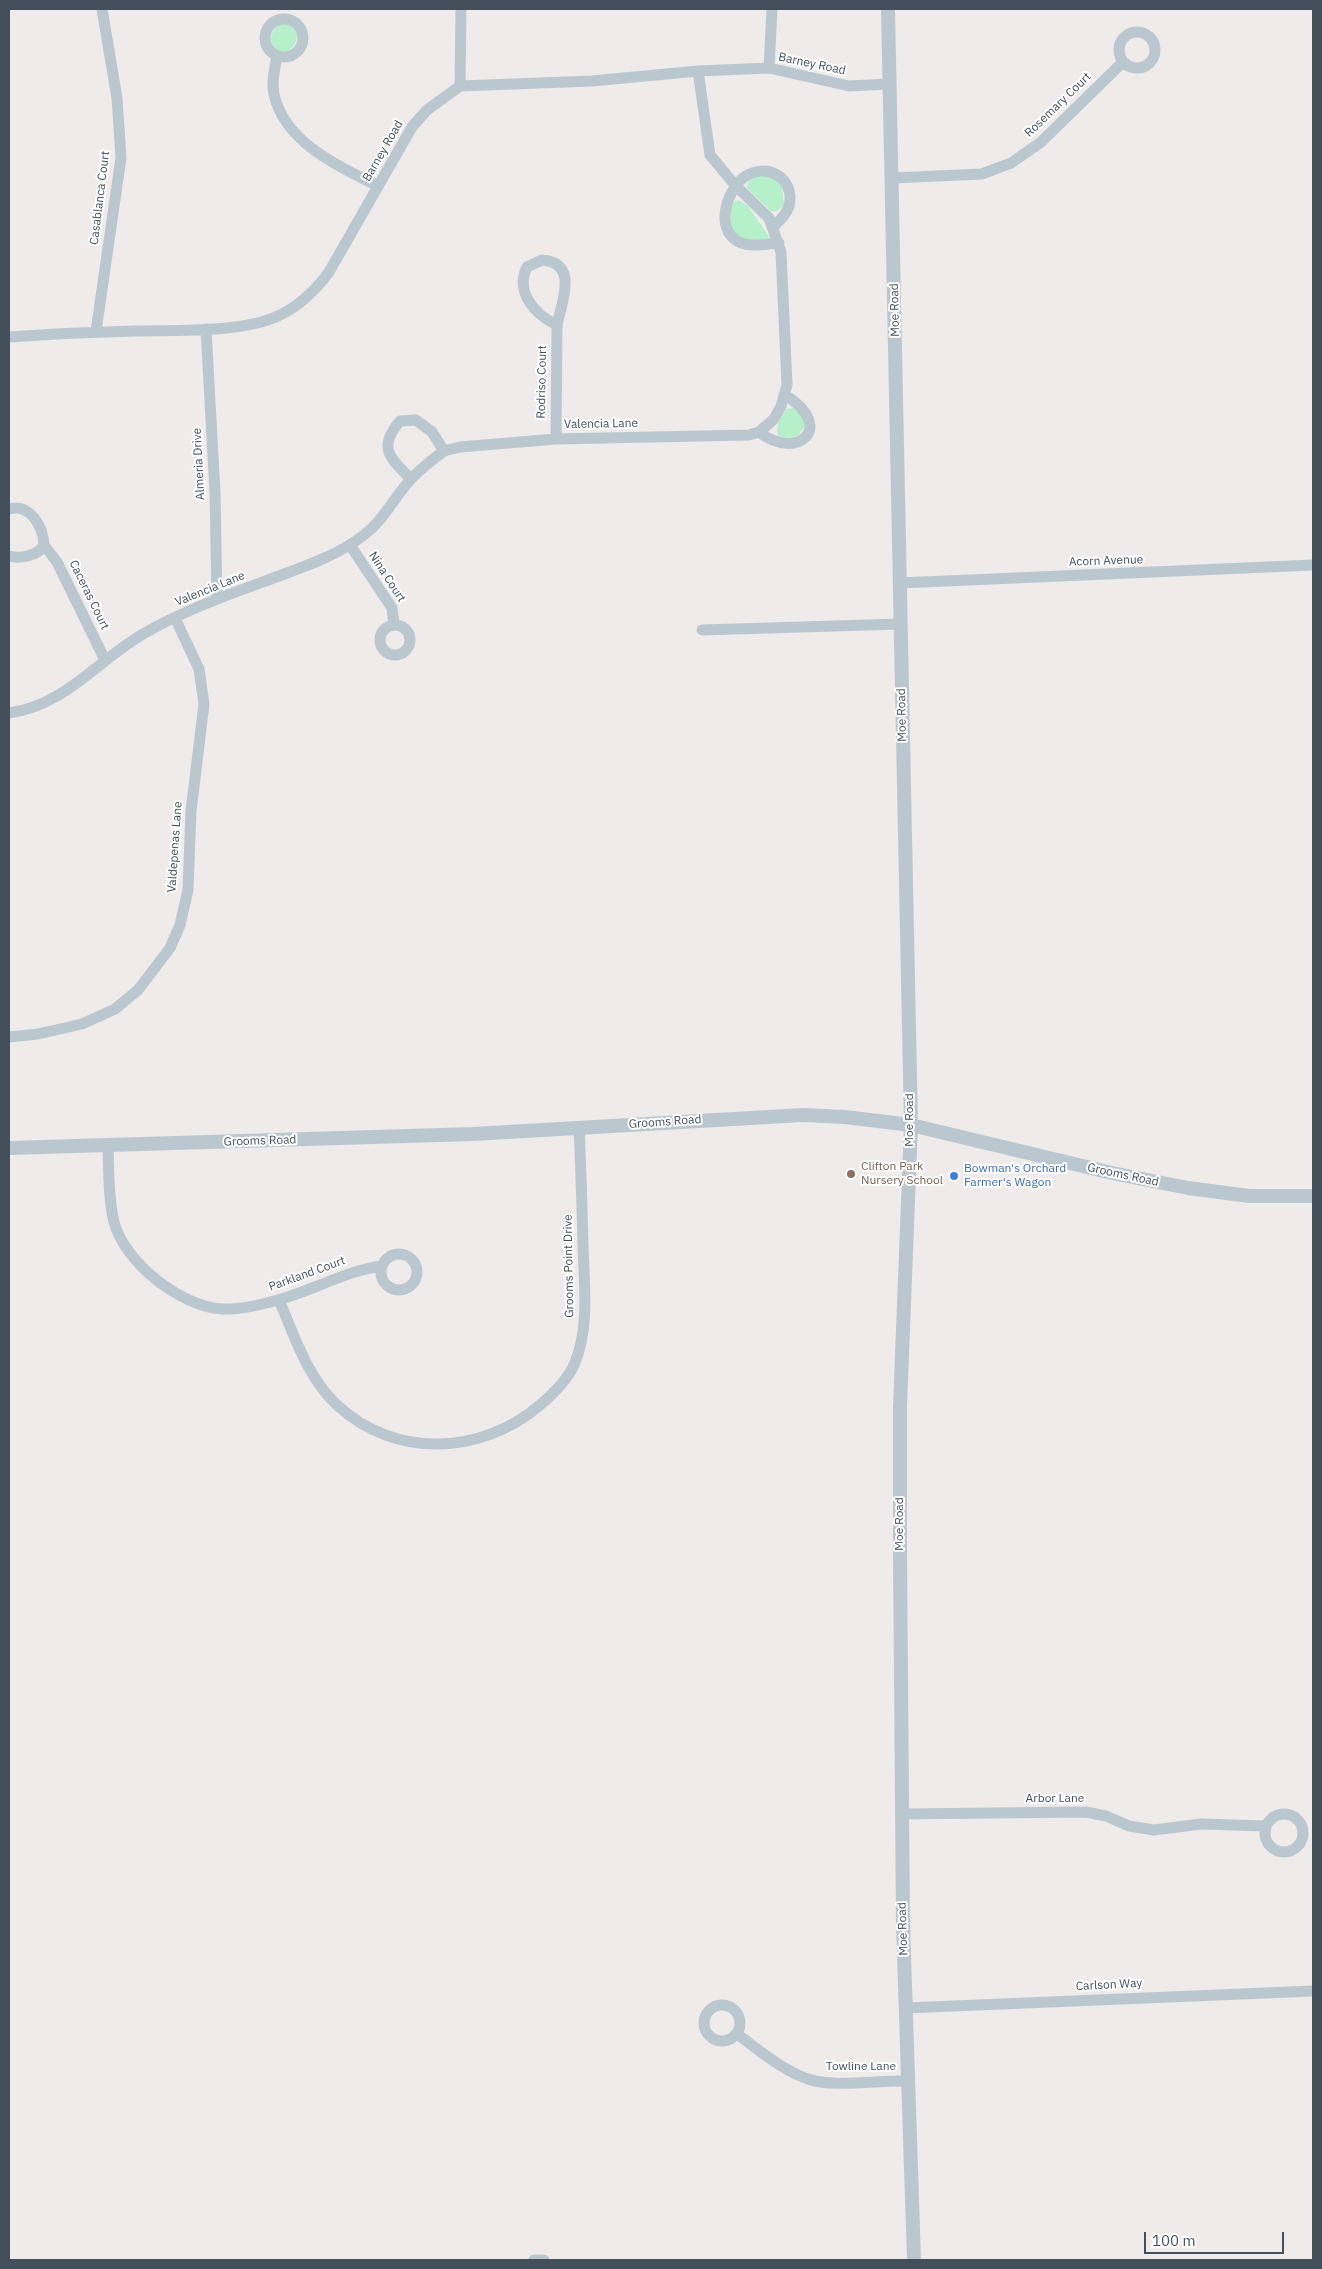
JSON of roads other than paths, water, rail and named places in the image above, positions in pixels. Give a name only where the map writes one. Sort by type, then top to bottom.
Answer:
[{"type":"street","name":"Casablanca Court","points":[[96,331],[121,158],[117,98],[102,9]]},
{"type":"street","points":[[460,86],[461,9]]},
{"type":"street","points":[[769,68],[772,9]]},
{"type":"street","name":"Moe Road","points":[[888,9],[911,1125],[900,1406],[901,1814],[914,2260]]},
{"type":"street","points":[[277,56],[273,93],[282,116],[300,138],[324,157],[378,186]]},
{"type":"street","name":"Rosemary Court","points":[[892,178],[982,174],[1011,163],[1040,142],[1123,62]]},
{"type":"street","name":"Barney Road","points":[[9,336],[96,331],[206,329],[248,324],[277,317],[313,293],[329,272],[412,127],[428,110],[460,86],[592,81],[698,71],[769,68],[849,86],[889,84]]},
{"type":"street","points":[[698,71],[710,155],[736,185],[769,218],[781,252],[787,385],[785,395],[774,419],[759,432],[775,442],[790,444],[802,440],[807,435],[810,427],[810,418],[805,410],[785,395]]},
{"type":"street","points":[[773,227],[789,206],[789,194],[782,176],[771,171],[757,172],[745,177],[736,185],[725,212],[725,223],[731,235],[743,243],[759,245],[778,243]]},
{"type":"street","name":"Rodriso Court","points":[[556,439],[557,325],[565,289],[563,270],[554,261],[535,261],[527,266],[523,275],[523,290],[527,299],[540,315],[557,325]]},
{"type":"street","name":"Almeria Drive","points":[[206,329],[215,492],[217,599]]},
{"type":"street","points":[[411,479],[391,460],[387,449],[390,433],[400,421],[416,420],[432,432],[444,451]]},
{"type":"street","name":"Valencia Lane","points":[[9,713],[27,711],[57,698],[105,660],[144,634],[176,618],[217,599],[324,559],[350,545],[376,523],[411,479],[444,451],[470,446],[556,439],[749,435],[759,432]]},
{"type":"street","name":"Caceras Court","points":[[9,509],[20,507],[29,511],[36,521],[44,545],[58,562],[105,660]]},
{"type":"street","points":[[9,556],[17,558],[28,556],[39,551],[44,545]]},
{"type":"street","name":"Nina Court","points":[[350,545],[392,608],[394,625]]},
{"type":"street","name":"Acorn Avenue","points":[[900,583],[1313,565]]},
{"type":"street","name":"Valdepenas Lane","points":[[9,1037],[38,1034],[82,1024],[115,1009],[138,990],[170,948],[180,925],[188,890],[191,811],[204,704],[199,669],[176,618]]},
{"type":"street","points":[[702,630],[900,624]]},
{"type":"street","name":"Grooms Road","points":[[9,1148],[579,1128],[803,1115],[845,1116],[911,1125],[1112,1173],[1188,1188],[1249,1196],[1313,1196]]},
{"type":"street","name":"Grooms Point Drive","points":[[279,1300],[313,1377],[337,1406],[373,1430],[415,1444],[440,1445],[464,1443],[510,1427],[531,1413],[560,1386],[574,1366],[582,1338],[585,1305],[579,1128]]},
{"type":"street","name":"Parkland Court","points":[[108,1146],[112,1209],[115,1224],[133,1256],[155,1279],[190,1301],[221,1308],[248,1307],[279,1300],[354,1271],[382,1266]]},
{"type":"street","name":"Arbor Lane","points":[[901,1814],[1086,1812],[1106,1816],[1129,1826],[1154,1830],[1210,1823],[1266,1826]]},
{"type":"street","name":"Carlson Way","points":[[906,2008],[1313,1991]]},
{"type":"street","name":"Towline Lane","points":[[737,2034],[784,2068],[810,2080],[828,2082],[908,2081]]},
{"type":"street","points":[[534,2260],[544,2260]]},
{"type":"place","name":"Clifton Park Nursery School","points":[[851,1174]]},
{"type":"place","name":"Bowman's Orchard Farmer's Wagon","points":[[954,1176]]}]
